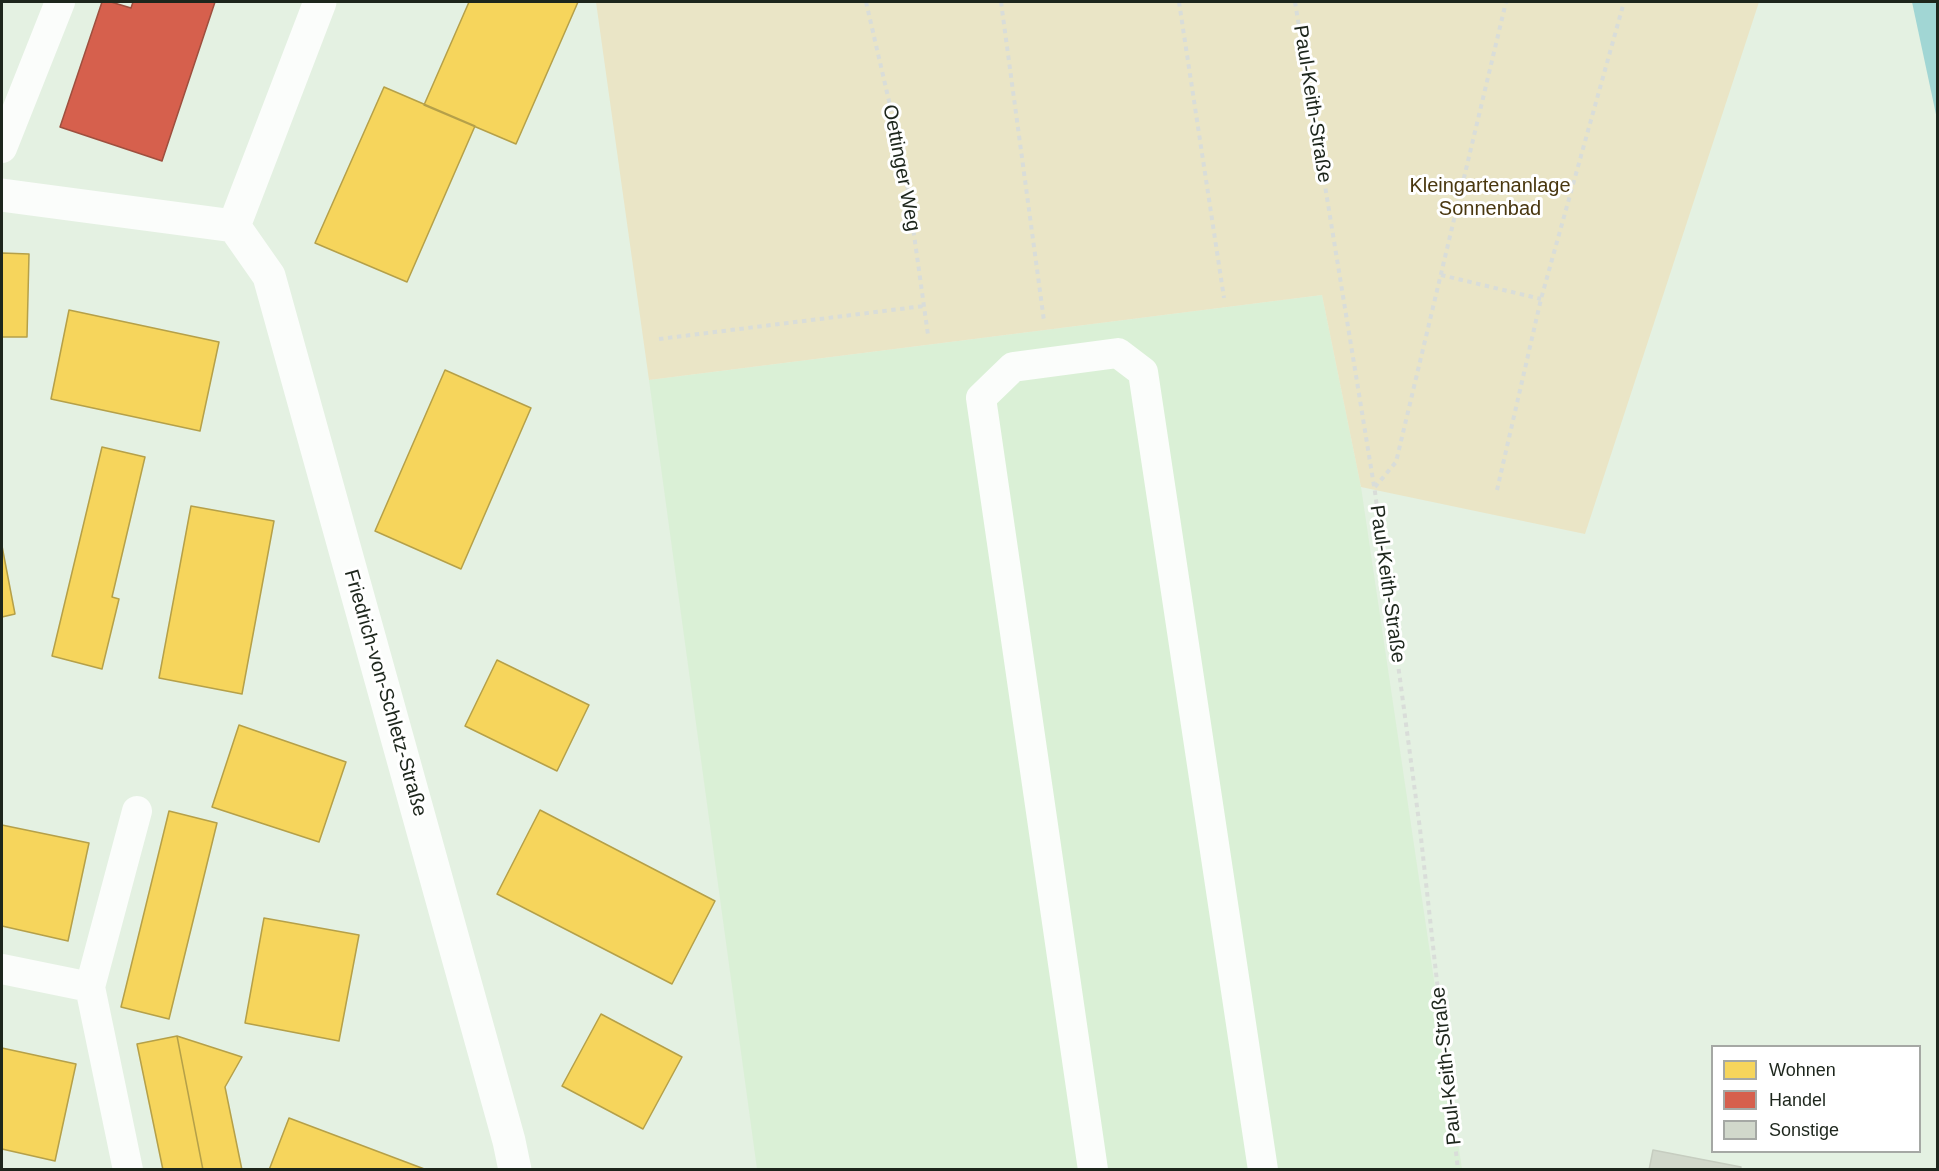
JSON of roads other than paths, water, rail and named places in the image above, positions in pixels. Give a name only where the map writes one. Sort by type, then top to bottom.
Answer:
[{"type":"street","points":[[2,195],[234,226],[320,2]]},
{"type":"street","name":"Friedrich-von-Schletz-Straße","points":[[234,226],[269,276],[506,1129],[515,1170]]},
{"type":"lane","points":[[2,148],[60,2]]},
{"type":"lane","points":[[1093,1170],[981,398],[1013,367],[1118,353],[1143,372],[1263,1170]]},
{"type":"lane","points":[[128,1170],[90,987],[138,811]]},
{"type":"lane","points":[[2,969],[90,987]]},
{"type":"water","points":[[1912,2],[1937,2],[1937,119]]},
{"type":"park label","name":"Kleingartenanlage Sonnenbad","points":[[1490,198]]}]
